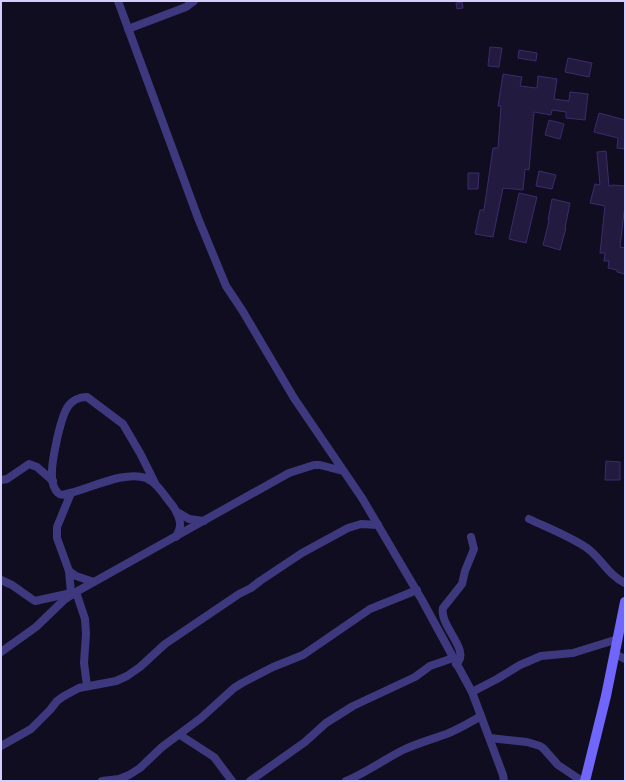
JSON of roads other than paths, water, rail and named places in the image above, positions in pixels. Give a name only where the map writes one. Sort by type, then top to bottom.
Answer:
[{"type":"main road","points":[[585,781],[606,696],[625,602]]},
{"type":"street","points":[[118,1],[198,218],[226,286],[242,310],[294,398],[378,525],[417,590],[472,692],[490,738],[504,781]]},
{"type":"street","points":[[128,29],[186,7],[194,1]]},
{"type":"street","points":[[65,505],[61,495],[55,489],[52,481],[53,464],[60,425],[66,409],[70,404],[81,397],[87,397],[123,424],[155,483],[177,512],[180,526],[176,537]]},
{"type":"street","points":[[1,480],[7,479],[29,464],[37,467],[52,481]]},
{"type":"street","points":[[1,652],[36,627],[64,600],[74,593],[289,473],[314,465],[320,465],[343,471]]},
{"type":"street","points":[[61,495],[104,482],[130,477],[145,478],[155,483]]},
{"type":"street","points":[[71,493],[57,527],[57,538],[69,571],[74,593],[85,619],[85,678],[83,687]]},
{"type":"street","points":[[177,512],[195,520],[205,521]]},
{"type":"street","points":[[529,519],[587,548],[598,557],[617,579],[625,583]]},
{"type":"street","points":[[1,746],[31,729],[57,701],[83,687],[116,681],[127,676],[140,667],[165,644],[308,549],[355,524],[378,525]]},
{"type":"street","points":[[250,781],[305,742],[326,723],[354,706],[415,677],[430,666],[454,661],[459,662],[460,648],[446,625],[442,612],[443,608],[462,584],[465,571],[472,556],[474,545],[471,537]]},
{"type":"street","points":[[69,571],[76,576],[94,582]]},
{"type":"street","points":[[1,580],[12,585],[35,601],[74,593]]},
{"type":"street","points":[[102,781],[129,775],[140,768],[162,747],[201,718],[234,688],[273,667],[303,655],[370,609],[417,590]]},
{"type":"street","points":[[472,692],[520,665],[541,656],[573,653],[618,639]]},
{"type":"street","points":[[615,654],[625,659]]},
{"type":"street","points":[[346,781],[364,773],[395,754],[419,743],[450,733],[481,716]]},
{"type":"street","points":[[180,735],[214,757],[232,781]]},
{"type":"street","points":[[490,738],[520,741],[540,746],[548,753],[555,763],[582,781]]}]
